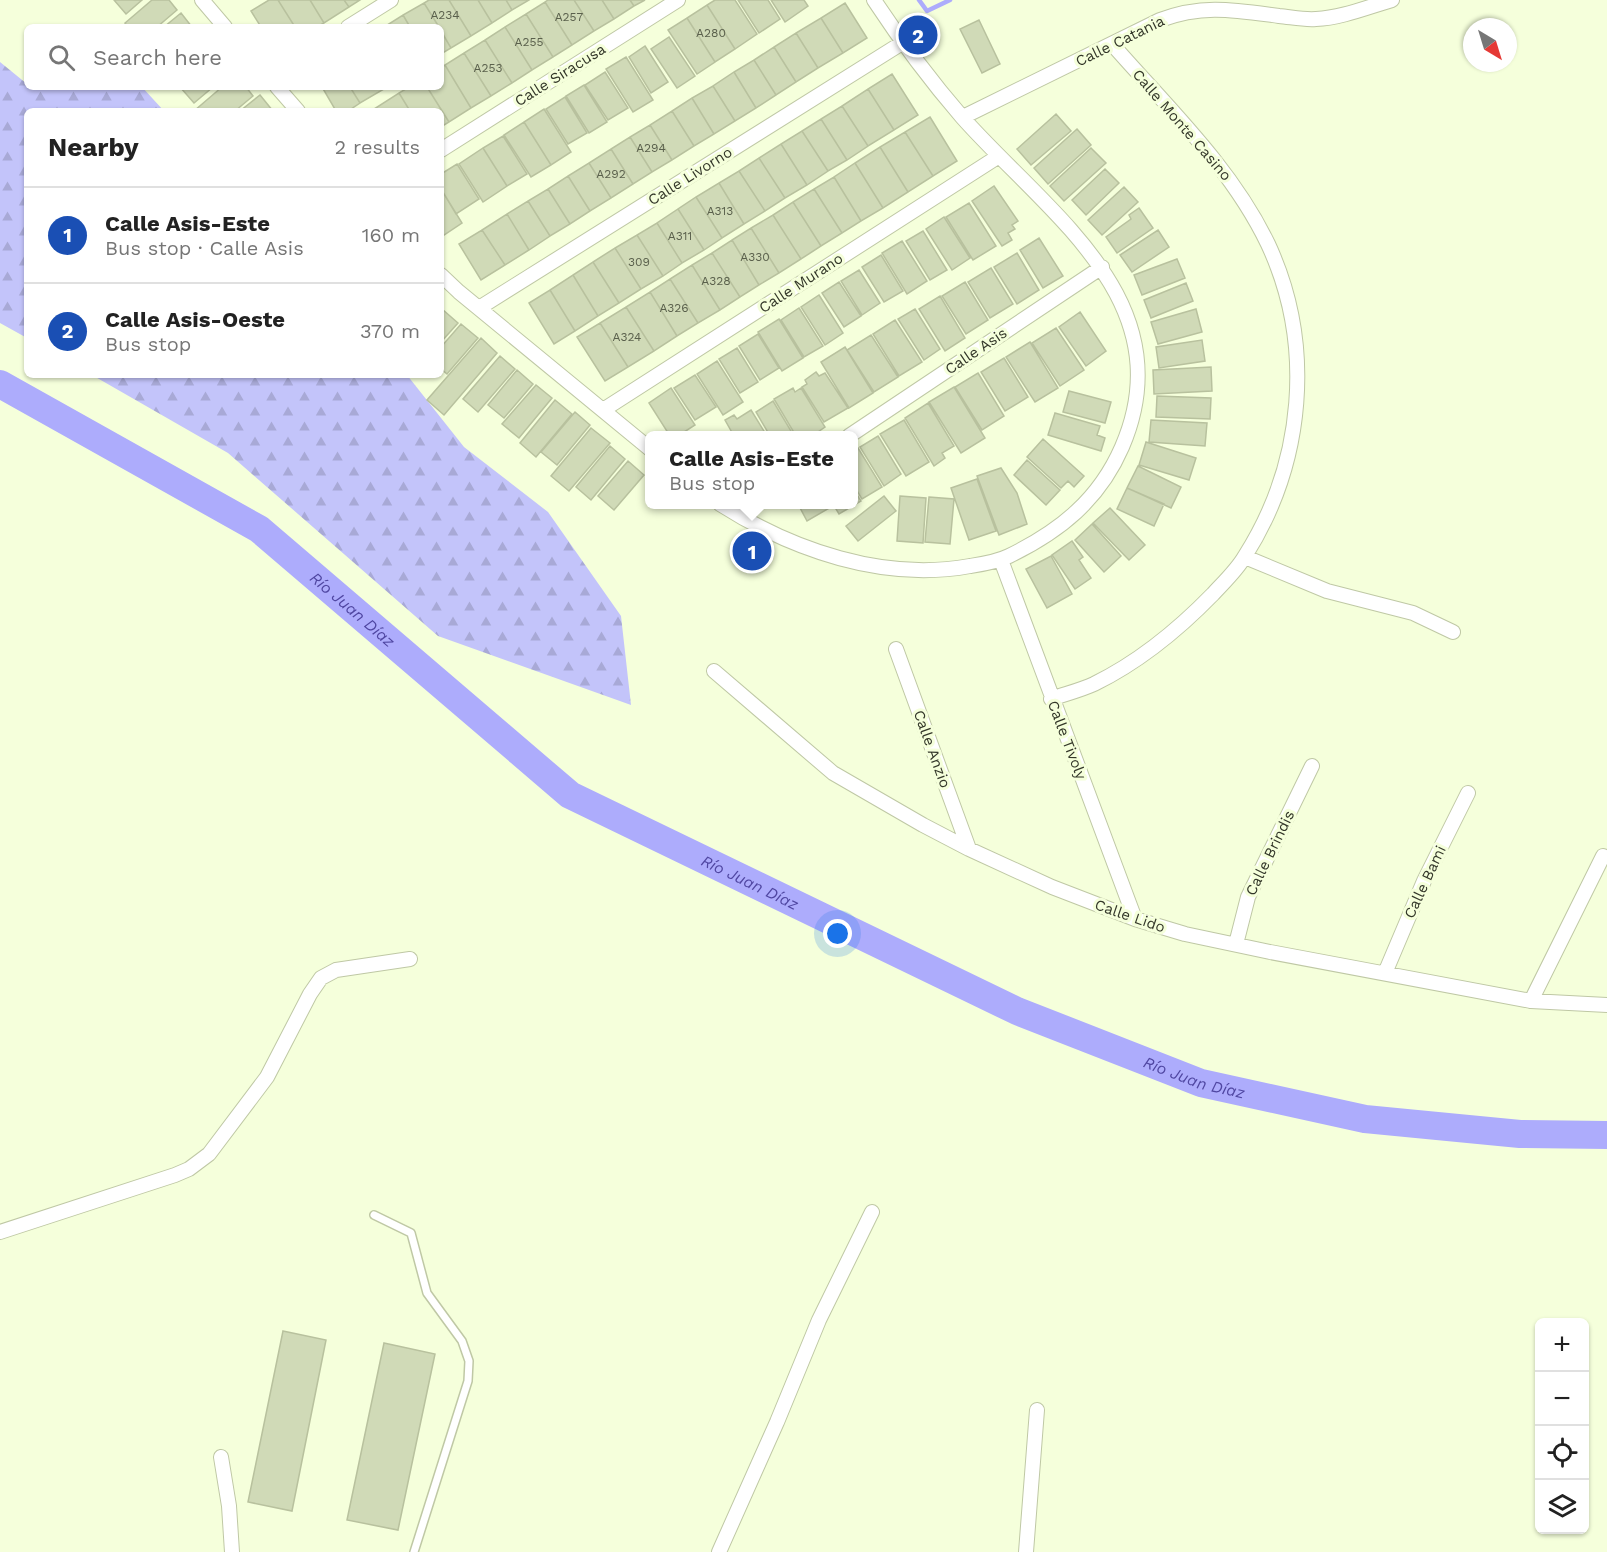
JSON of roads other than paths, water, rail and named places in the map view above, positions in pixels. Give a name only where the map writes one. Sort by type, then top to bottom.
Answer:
[{"type":"street","points":[[202,0],[222,24]]},
{"type":"street","points":[[353,24],[391,0]]},
{"type":"street","name":"Calle Siracusa","points":[[444,148],[678,0]]},
{"type":"street","points":[[727,509],[758,528],[812,551],[896,569],[950,570],[1001,560],[1030,546],[1058,528],[1101,486],[1115,462],[1134,410],[1136,354],[1130,323],[1102,267],[1048,206],[963,117],[902,43],[874,0]]},
{"type":"street","name":"Calle Catania","points":[[963,117],[1160,20],[1179,13],[1201,9],[1222,9],[1316,19],[1392,0]]},
{"type":"street","name":"Calle Livorno","points":[[479,308],[902,43]]},
{"type":"street","name":"Calle Monte Casino","points":[[1051,699],[1092,685],[1148,652],[1194,614],[1245,557],[1267,514],[1285,466],[1293,434],[1299,384],[1298,360],[1285,287],[1268,244],[1249,207],[1225,173],[1191,132],[1112,45]]},
{"type":"street","points":[[280,90],[295,108]]},
{"type":"street","name":"Calle Murano","points":[[603,410],[999,156]]},
{"type":"street","name":"Calle Asis","points":[[855,431],[1102,267]]},
{"type":"street","points":[[444,278],[645,445]]},
{"type":"street","points":[[733,513],[738,509]]},
{"type":"street","points":[[1245,557],[1327,591],[1413,613],[1453,632]]},
{"type":"street","name":"Calle Tivoly","points":[[1001,560],[1135,919]]},
{"type":"street","name":"Calle Anzio","points":[[896,649],[969,849]]},
{"type":"street","name":"Calle Lido","points":[[714,671],[833,773],[969,849],[1052,887],[1135,919],[1185,934],[1270,952],[1531,1001],[1607,1005]]},
{"type":"street","name":"Calle Brindis","points":[[1236,944],[1248,897],[1312,766]]},
{"type":"street","name":"Calle Bami","points":[[1385,973],[1424,881],[1468,793]]},
{"type":"street","points":[[1531,1001],[1603,856]]},
{"type":"street","points":[[0,1232],[175,1175],[199,1163],[215,1147],[267,1077],[310,994],[321,978],[336,970],[410,959]]},
{"type":"street","points":[[719,1552],[777,1422],[819,1320],[872,1212]]},
{"type":"street","points":[[1026,1552],[1037,1410]]},
{"type":"street","points":[[221,1457],[229,1506],[232,1552]]},
{"type":"lane","points":[[374,1215],[411,1233],[427,1293],[462,1341],[469,1360],[468,1381],[414,1552]]},
{"type":"waterway","points":[[919,0],[927,11],[950,0]]},
{"type":"waterway","name":"Río Juan Díaz","points":[[0,384],[259,529],[570,795],[1017,1011],[1201,1083],[1365,1119],[1520,1134],[1607,1135]]},
{"type":"place","name":"Calle Asis-Oeste","points":[[918,35]]},
{"type":"place","name":"Calle Asis-Este","points":[[752,551]]}]
